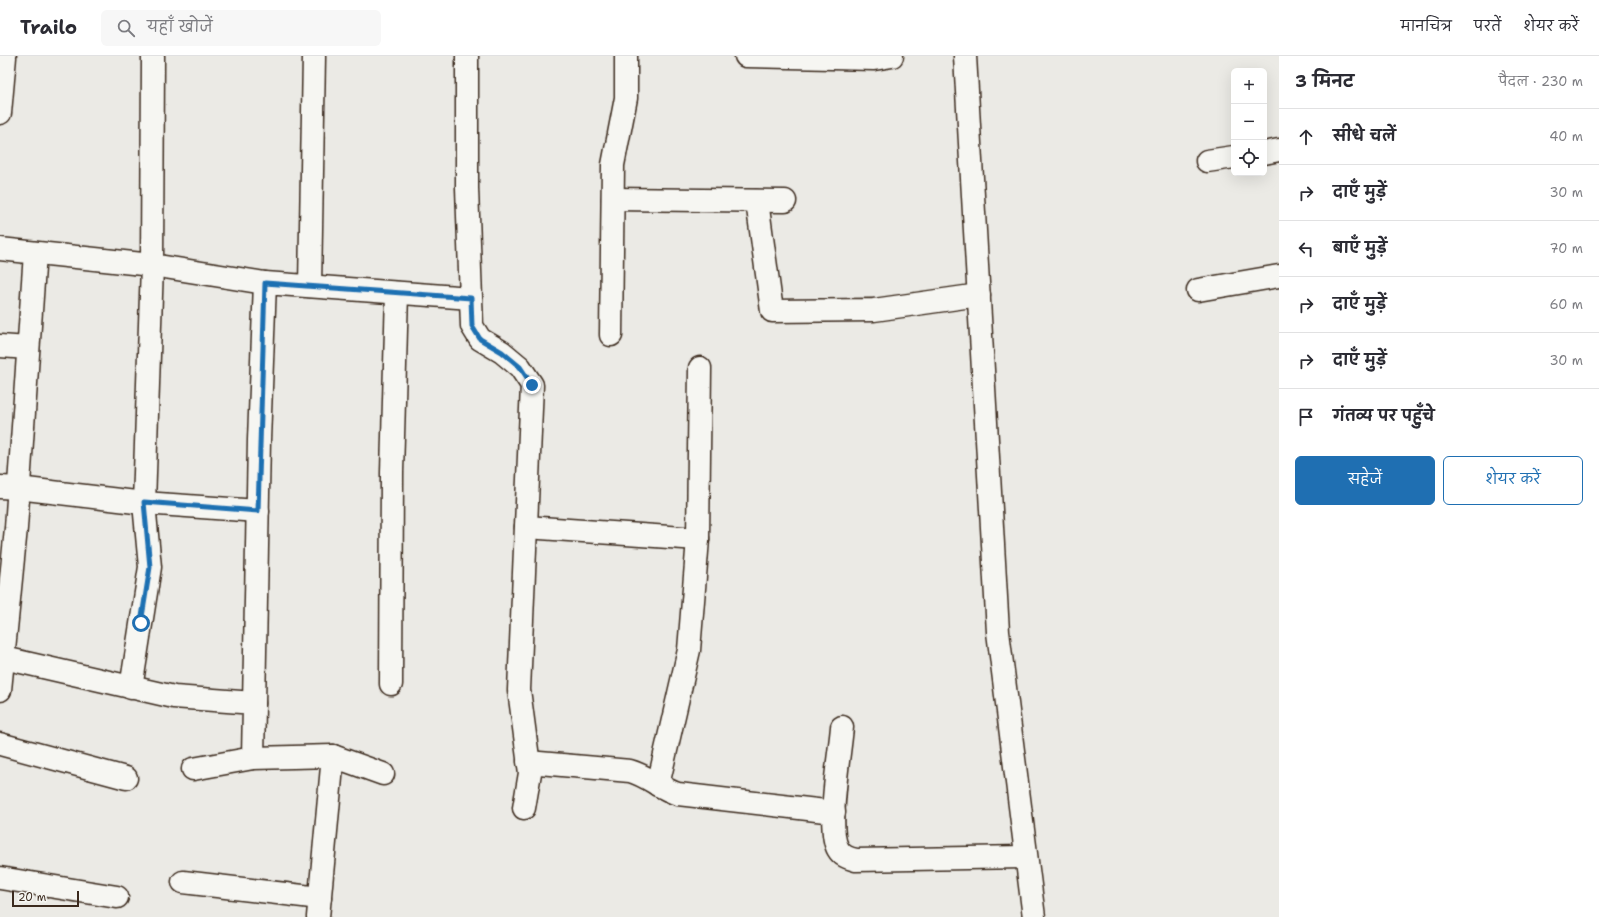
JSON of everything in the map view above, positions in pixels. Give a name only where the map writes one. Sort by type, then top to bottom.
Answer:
[{"type":"street","points":[[131,688],[150,567],[144,502],[152,265],[153,56]]},
{"type":"street","points":[[310,286],[314,56]]},
{"type":"street","points":[[467,56],[467,188],[472,326],[480,339],[502,352],[520,367],[532,385],[519,690],[530,773],[524,808]]},
{"type":"street","points":[[611,335],[613,165],[626,98],[626,56]]},
{"type":"street","points":[[746,56],[874,59],[892,56]]},
{"type":"street","points":[[965,56],[998,632],[1034,917]]},
{"type":"street","points":[[0,113],[5,57]]},
{"type":"street","points":[[1267,152],[1279,150]]},
{"type":"street","points":[[1207,161],[1231,157]]},
{"type":"street","points":[[613,199],[785,201]]},
{"type":"street","points":[[757,201],[772,311],[874,310],[979,295]]},
{"type":"street","points":[[0,249],[152,265],[265,283],[471,298]]},
{"type":"street","points":[[0,690],[9,488],[28,348],[35,253]]},
{"type":"street","points":[[1198,290],[1279,276]]},
{"type":"street","points":[[253,758],[258,511],[265,283]]},
{"type":"street","points":[[391,684],[392,472],[397,293]]},
{"type":"street","points":[[0,346],[28,348]]},
{"type":"street","points":[[658,785],[689,650],[698,539],[700,368]]},
{"type":"street","points":[[9,488],[144,502],[258,511]]},
{"type":"street","points":[[526,528],[698,539]]},
{"type":"street","points":[[3,648],[131,688],[174,697],[254,702]]},
{"type":"street","points":[[842,727],[834,812],[834,840],[838,850],[844,856],[856,860],[1026,857]]},
{"type":"street","points":[[0,744],[126,778]]},
{"type":"street","points":[[183,882],[319,908],[333,756]]},
{"type":"street","points":[[193,769],[253,758],[333,756],[383,774]]},
{"type":"street","points":[[528,762],[630,771],[642,775],[658,785],[678,794],[834,812]]},
{"type":"street","points":[[0,878],[117,897]]},
{"type":"route","points":[[141,623],[150,567],[144,502],[258,511],[265,283],[471,298],[472,326],[480,339],[502,352],[520,367],[532,385]]}]
